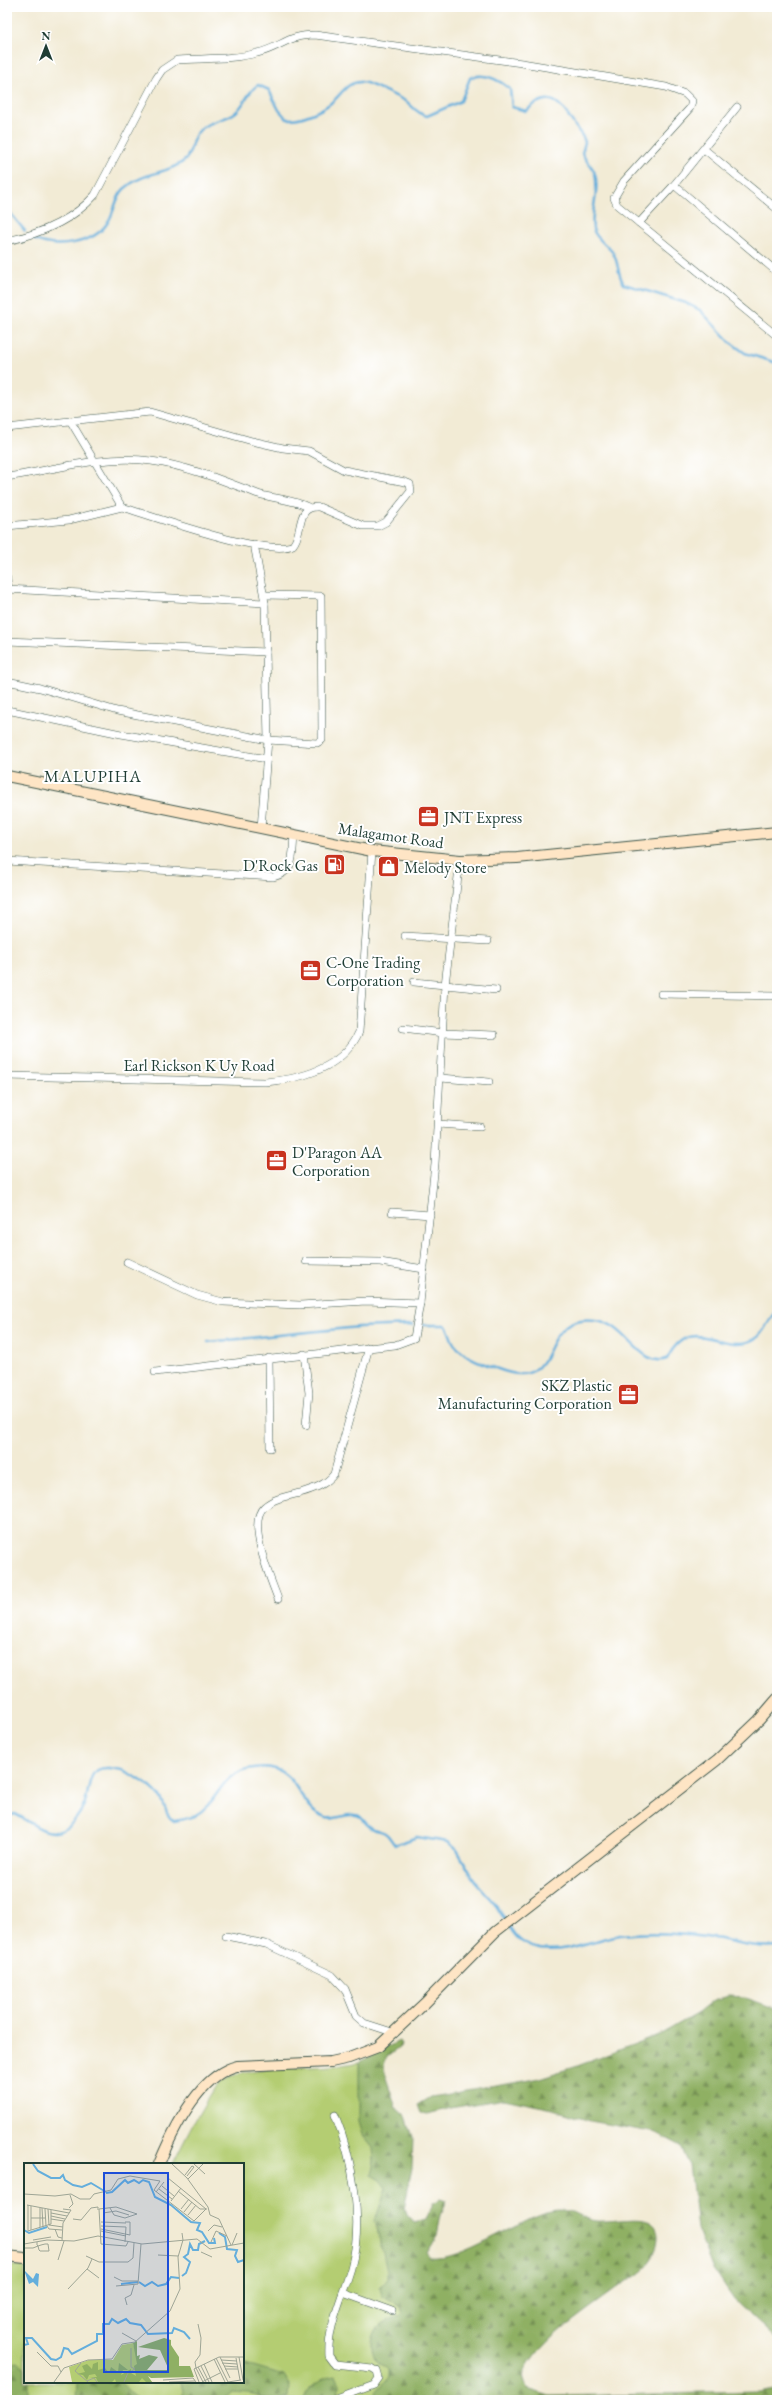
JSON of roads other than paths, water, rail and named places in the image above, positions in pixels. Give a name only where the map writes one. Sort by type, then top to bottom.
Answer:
[{"type":"street","points":[[7,241],[38,232],[72,216],[85,207],[95,195],[159,75],[168,64],[177,60],[255,54],[301,35],[315,35],[522,64],[666,87],[686,94],[692,101],[690,108],[616,192],[614,198],[616,205],[777,336]]},
{"type":"street","points":[[639,223],[674,185],[737,108]]},
{"type":"street","points":[[704,149],[777,209]]},
{"type":"street","points":[[674,185],[777,272]]},
{"type":"street","points":[[7,428],[71,422],[135,412],[159,413],[252,441],[283,448],[309,450],[344,470],[405,482],[411,487],[409,495],[386,522],[378,526],[363,526],[319,507],[308,507],[166,464],[134,460],[97,462],[7,477]]},
{"type":"street","points":[[71,422],[97,462],[122,507]]},
{"type":"street","points":[[7,526],[68,520],[122,507],[254,544],[285,547],[293,545],[304,512],[308,507]]},
{"type":"street","points":[[254,544],[265,603],[268,740],[261,828]]},
{"type":"street","points":[[7,578],[8,589],[265,603]]},
{"type":"street","points":[[7,681],[55,692],[117,710],[268,740],[317,743],[322,740],[322,597],[318,594],[264,595]]},
{"type":"street","points":[[7,641],[266,652]]},
{"type":"street","points":[[7,710],[121,734],[266,759]]},
{"type":"street","name":"Malagamot Road","points":[[7,776],[372,851],[460,860],[517,858],[777,832]]},
{"type":"street","points":[[7,861],[273,877],[284,875],[289,869],[294,835]]},
{"type":"street","name":"Earl Rickson K Uy Road","points":[[7,1076],[265,1082],[305,1074],[336,1060],[354,1042],[359,1027],[372,851]]},
{"type":"street","points":[[155,1372],[304,1354],[395,1345],[414,1338],[420,1303],[430,1215],[438,1124],[445,986],[460,860]]},
{"type":"street","points":[[405,936],[488,941]]},
{"type":"street","points":[[414,982],[496,990]]},
{"type":"street","points":[[661,994],[777,996]]},
{"type":"street","points":[[404,1028],[443,1033],[494,1035]]},
{"type":"street","points":[[441,1078],[489,1082]]},
{"type":"street","points":[[438,1124],[480,1127]]},
{"type":"street","points":[[392,1212],[430,1215]]},
{"type":"street","points":[[306,1261],[380,1262],[424,1269]]},
{"type":"street","points":[[127,1262],[197,1295],[223,1302],[300,1305],[366,1302],[420,1303]]},
{"type":"street","points":[[278,1600],[259,1539],[257,1517],[260,1511],[273,1500],[322,1485],[329,1481],[334,1474],[369,1347]]},
{"type":"street","points":[[304,1354],[309,1393],[306,1425]]},
{"type":"street","points":[[269,1358],[270,1448]]},
{"type":"street","points":[[159,2163],[176,2129],[200,2091],[209,2081],[227,2068],[237,2066],[332,2062],[349,2058],[378,2047],[395,2033],[494,1932],[512,1916],[717,1760],[759,1720],[777,1700]]},
{"type":"street","points":[[226,1936],[266,1944],[332,1975],[345,1989],[350,2006],[360,2020],[376,2028],[395,2033]]},
{"type":"street","points":[[334,2400],[374,2384],[379,2378],[377,2371],[372,2368],[335,2364],[329,2356],[331,2337],[353,2259],[356,2218],[350,2158],[335,2115]]},
{"type":"street","points":[[7,2256],[24,2258]]},
{"type":"street","points":[[343,2293],[393,2311]]},
{"type":"waterway","points":[[31,238],[40,242],[51,244],[73,243],[93,236],[102,230],[108,222],[119,196],[124,189],[139,179],[170,169],[184,161],[189,154],[195,135],[207,125],[236,112],[242,106],[252,90],[258,85],[269,90],[279,110],[287,119],[298,118],[317,112],[332,102],[345,89],[357,82],[365,83],[404,100],[419,112],[427,116],[461,101],[470,78],[475,76],[486,76],[496,80],[510,89],[512,107],[526,111],[537,103],[545,100],[553,101],[565,111],[583,137],[585,142],[582,153],[594,171],[596,181],[596,194],[592,222],[594,233],[613,253],[624,284],[686,303],[700,310],[730,342],[745,353],[777,363]]},
{"type":"waterway","points":[[7,209],[25,231]]},
{"type":"waterway","points":[[423,1325],[445,1325],[454,1344],[469,1356],[481,1363],[519,1374],[533,1371],[542,1363],[554,1339],[563,1328],[575,1321],[595,1320],[606,1323],[616,1329],[648,1357],[657,1360],[667,1359],[676,1345],[686,1338],[696,1336],[707,1337],[730,1343],[742,1343],[755,1339],[762,1333],[771,1317],[777,1311]]},
{"type":"waterway","points":[[208,1342],[359,1327],[413,1325]]},
{"type":"waterway","points":[[7,1816],[15,1814],[39,1828],[59,1832],[68,1827],[76,1819],[84,1805],[90,1780],[96,1771],[102,1768],[109,1768],[125,1771],[146,1784],[161,1798],[171,1819],[174,1821],[181,1820],[194,1816],[203,1810],[226,1781],[233,1775],[254,1768],[270,1767],[283,1773],[290,1779],[310,1807],[323,1817],[331,1819],[348,1815],[358,1816],[362,1818],[371,1828],[387,1834],[395,1845],[417,1837],[448,1842],[457,1850],[475,1881],[494,1902],[505,1920]]},
{"type":"waterway","points":[[508,1924],[517,1937],[529,1946],[550,1950],[570,1947],[620,1935],[645,1933],[683,1934],[755,1946],[777,1946]]},
{"type":"place","name":"JNT Express","points":[[428,817]]},
{"type":"place","name":"D'Rock Gas","points":[[334,865]]},
{"type":"place","name":"Melody Store","points":[[388,867]]},
{"type":"place","name":"C-One Trading Corporation","points":[[310,971]]},
{"type":"place","name":"D'Paragon AA Corporation","points":[[276,1161]]},
{"type":"place","name":"SKZ Plastic Manufacturing Corporation","points":[[628,1394]]},
{"type":"district","name":"MALUPIHA","points":[[93,776]]}]
